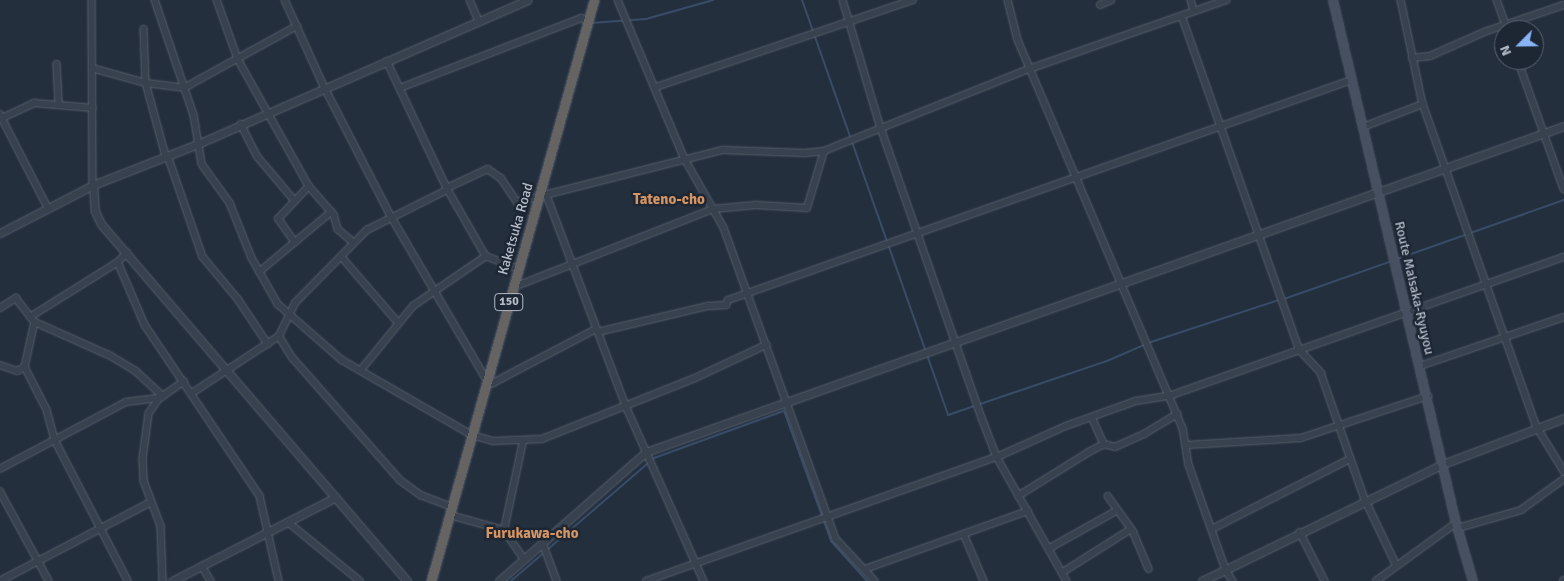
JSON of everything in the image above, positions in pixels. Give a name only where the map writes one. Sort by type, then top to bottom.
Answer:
[{"type":"highway","name":"Kaketsuka Road","points":[[431,581],[519,269],[543,195],[594,0]]},
{"type":"main road","name":"Route Maisaka-Ryuyou","points":[[1333,0],[1428,396],[1457,526],[1473,581]]},
{"type":"street","points":[[92,0],[93,185],[96,211],[101,224],[228,369],[407,581]]},
{"type":"street","points":[[156,0],[184,88],[207,174],[230,203],[259,272],[278,304],[342,360],[472,435],[493,441],[523,442],[542,439],[626,406],[766,344]]},
{"type":"street","points":[[217,0],[238,59],[309,186],[331,212],[338,229],[353,242]]},
{"type":"street","points":[[285,0],[325,88],[391,216],[487,380],[493,383],[597,331],[699,308],[726,305],[728,300],[1352,80]]},
{"type":"street","points":[[470,0],[479,21]]},
{"type":"street","points":[[0,234],[93,185],[200,143],[528,0]]},
{"type":"street","points":[[618,0],[685,159],[713,209],[748,293],[787,402],[825,518],[836,539],[875,581]]},
{"type":"street","points":[[843,0],[881,128],[997,457],[1067,581]]},
{"type":"street","points":[[656,87],[849,19],[913,0]]},
{"type":"street","points":[[1008,0],[1018,40],[1032,68],[1177,414],[1187,445],[1189,465],[1226,570],[1233,581]]},
{"type":"street","points":[[1100,5],[1111,0]]},
{"type":"street","points":[[1191,0],[1194,11]]},
{"type":"street","points":[[1401,0],[1423,104],[1447,169],[1485,284],[1507,337],[1537,427],[1564,471]]},
{"type":"street","points":[[1497,0],[1504,20]]},
{"type":"street","points":[[192,393],[279,336],[289,314],[353,242],[391,216],[419,206],[447,189],[488,169],[501,178],[517,202],[723,150],[805,154],[824,151],[1032,68],[1223,1]]},
{"type":"street","points":[[1527,20],[1564,5]]},
{"type":"street","points":[[1182,16],[1256,235],[1299,349],[1320,374],[1365,499],[1398,566]]},
{"type":"street","points":[[400,88],[580,18],[588,21]]},
{"type":"street","points":[[92,68],[146,83],[184,88],[297,26]]},
{"type":"street","points":[[144,29],[146,83],[167,156],[203,257],[238,298],[268,344]]},
{"type":"street","points":[[1412,58],[1430,56],[1494,33]]},
{"type":"street","points":[[387,61],[447,189],[486,256],[519,269]]},
{"type":"street","points":[[57,64],[59,103]]},
{"type":"street","points":[[1522,70],[1564,189]]},
{"type":"street","points":[[48,208],[1,117],[34,103],[59,103],[92,108]]},
{"type":"street","points":[[1363,127],[1423,104]]},
{"type":"street","points":[[241,124],[258,157],[295,201]]},
{"type":"street","points":[[499,581],[646,452],[1564,126]]},
{"type":"street","points":[[514,287],[713,209],[756,204],[807,208],[824,151]]},
{"type":"street","points":[[295,243],[278,219],[309,186]]},
{"type":"street","points":[[543,195],[626,406],[704,581]]},
{"type":"street","points":[[259,272],[331,212]]},
{"type":"street","points":[[30,317],[118,262],[127,252]]},
{"type":"street","points":[[341,256],[398,321]]},
{"type":"street","points":[[361,370],[398,321],[434,289],[486,256]]},
{"type":"street","points":[[646,581],[997,457],[1033,439],[1136,401],[1169,396],[1564,257]]},
{"type":"street","points":[[118,262],[146,325],[260,496],[279,581]]},
{"type":"street","points":[[0,308],[16,298],[35,322],[111,356],[136,371],[161,397]]},
{"type":"street","points":[[1420,366],[1564,316]]},
{"type":"street","points":[[35,322],[25,367],[47,410],[55,440],[128,581]]},
{"type":"street","points":[[279,336],[293,358],[400,480],[421,495],[451,511],[504,530],[524,559]]},
{"type":"street","points":[[0,364],[17,371],[25,367]]},
{"type":"street","points":[[164,581],[161,526],[144,481],[143,458],[149,414],[161,397],[184,381]]},
{"type":"street","points":[[1187,445],[1278,442],[1338,427],[1428,396]]},
{"type":"street","points":[[0,469],[126,402],[161,397]]},
{"type":"street","points":[[1018,496],[1104,444],[1115,446],[1144,434],[1177,414]]},
{"type":"street","points":[[1092,417],[1104,444]]},
{"type":"street","points":[[1202,581],[1365,499],[1443,464],[1564,418]]},
{"type":"street","points":[[504,530],[523,442]]},
{"type":"street","points":[[1212,529],[1350,459]]},
{"type":"street","points":[[1376,581],[1457,526],[1521,510],[1564,479]]},
{"type":"street","points":[[0,491],[49,581]]},
{"type":"street","points":[[1108,496],[1116,511],[1131,529],[1149,569]]},
{"type":"street","points":[[172,581],[336,497]]},
{"type":"street","points":[[0,581],[151,502]]},
{"type":"street","points":[[865,569],[1028,511]]},
{"type":"street","points":[[1050,548],[1116,511]]},
{"type":"street","points":[[288,522],[360,581]]},
{"type":"street","points":[[1063,572],[1131,529]]},
{"type":"street","points":[[1300,532],[1325,581]]},
{"type":"street","points":[[964,534],[984,581]]},
{"type":"street","points":[[543,543],[557,581]]},
{"type":"street","points":[[202,566],[210,581]]},
{"type":"street","points":[[348,571],[351,581]]},
{"type":"waterway","points":[[591,23],[646,19],[713,0]]},
{"type":"waterway","points":[[802,0],[948,415],[1107,361],[1151,342],[1279,300]]},
{"type":"waterway","points":[[1397,259],[1564,200]]},
{"type":"waterway","points":[[1284,299],[1392,261]]},
{"type":"waterway","points":[[511,581],[654,458],[784,411],[831,541],[867,581]]},
{"type":"district","name":"Tateno-cho","points":[[669,200]]},
{"type":"district","name":"Furukawa-cho","points":[[532,534]]}]
